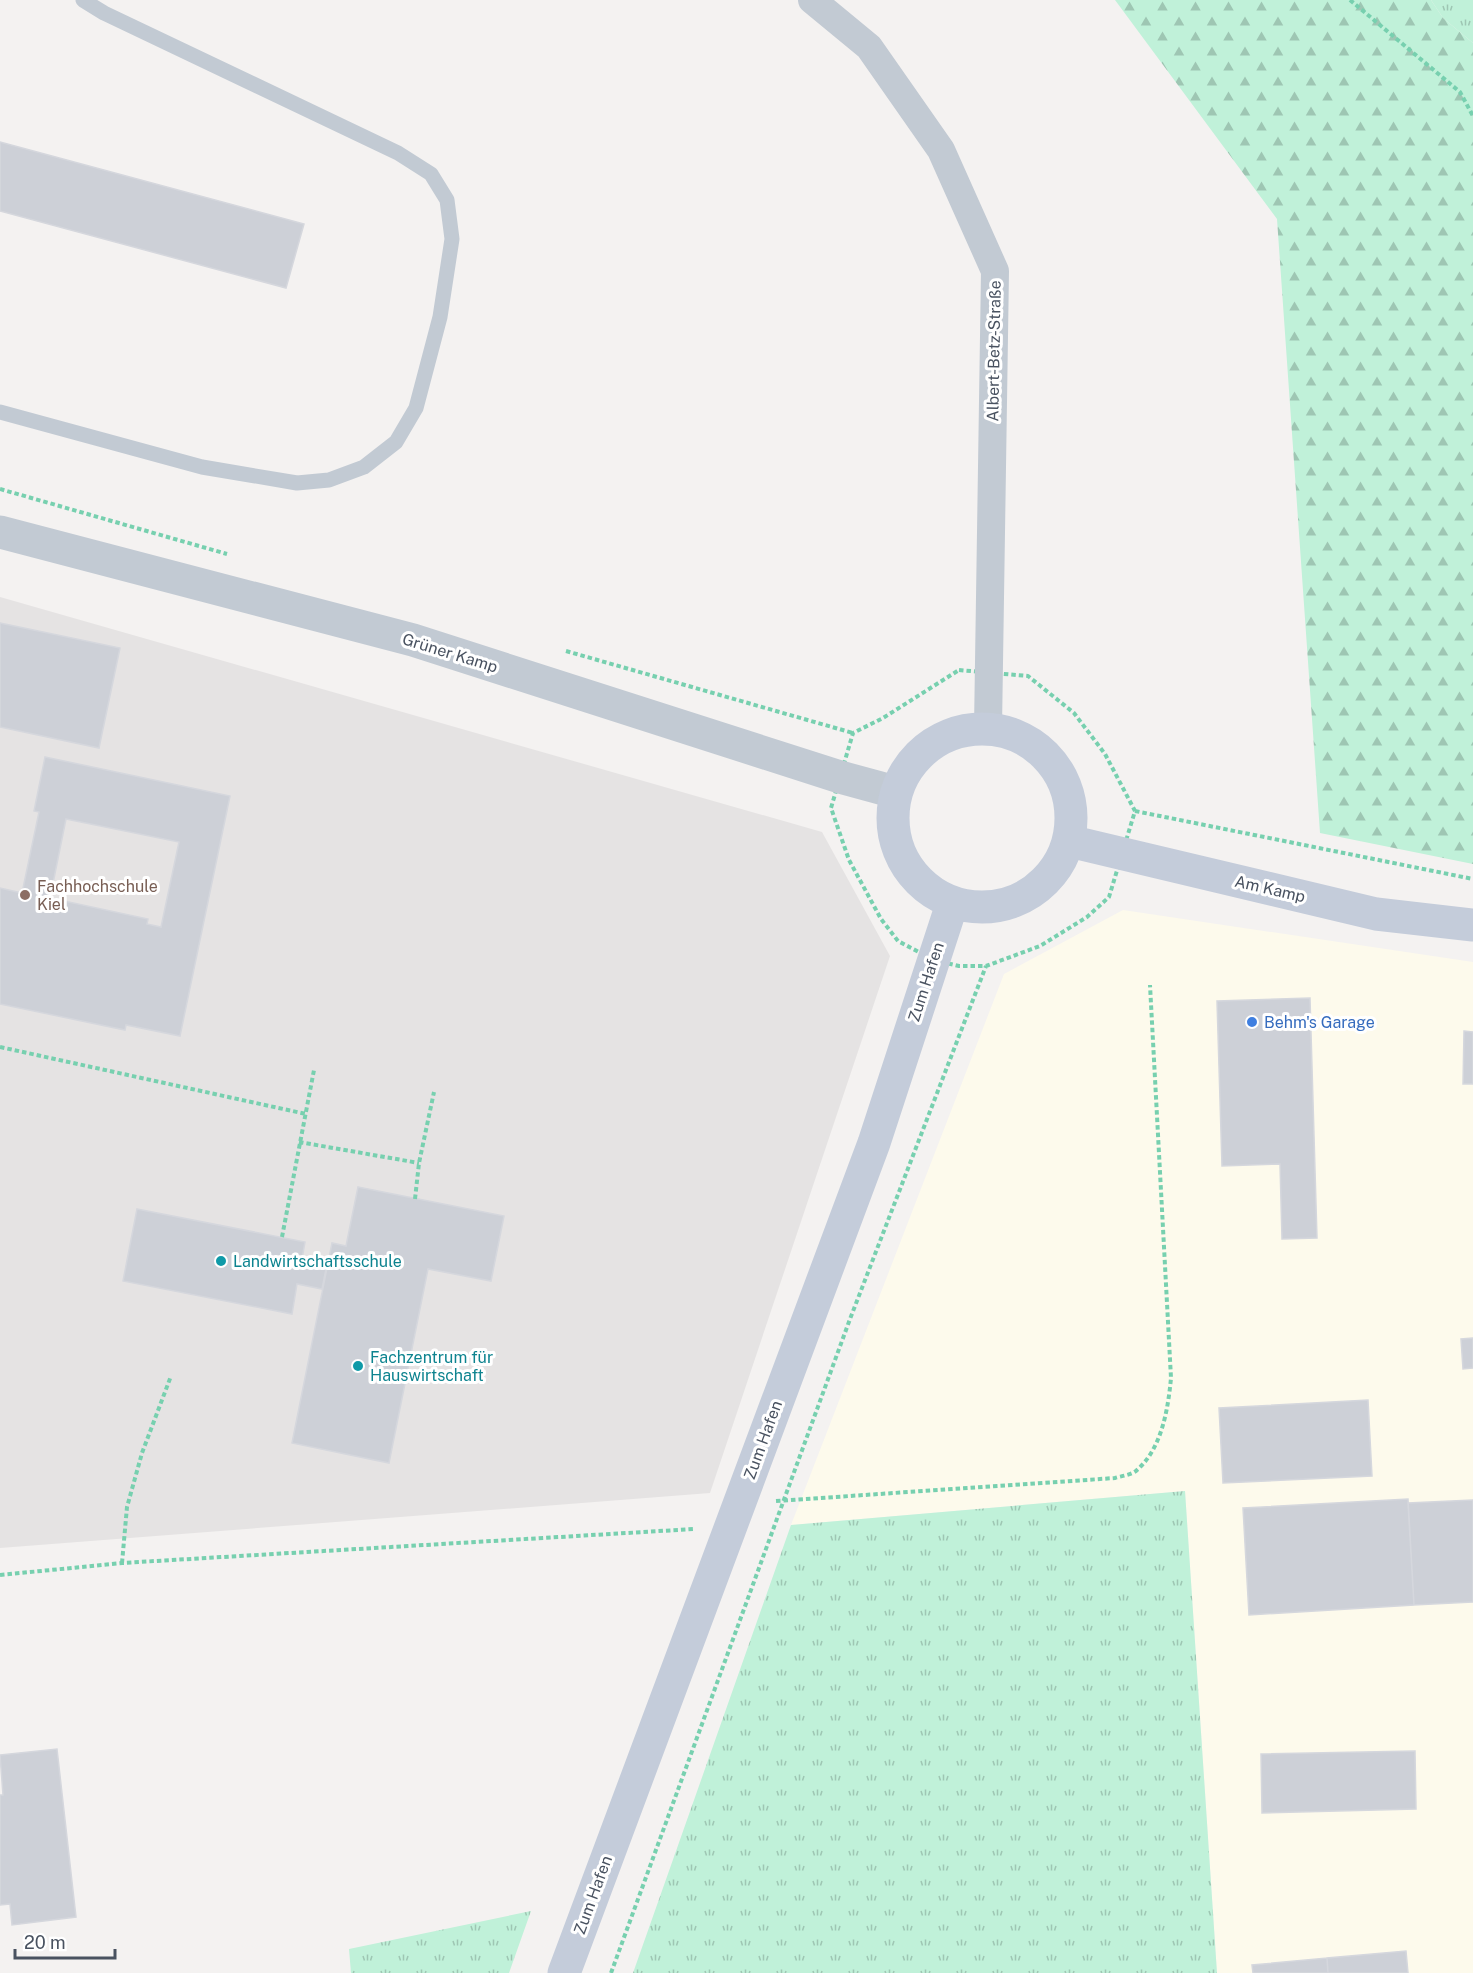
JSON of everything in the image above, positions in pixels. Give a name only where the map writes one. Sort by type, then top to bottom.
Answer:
[{"type":"main road","points":[[988,728],[1023,738],[1047,756],[1064,781],[1072,810],[1070,841],[1056,869],[1036,890],[1010,904],[981,909],[952,904],[928,891],[909,872],[894,842],[891,819],[895,792],[912,761],[937,740],[962,730],[988,728]]},
{"type":"main road","name":"Am Kamp","points":[[1070,841],[1376,914],[1473,925]]},
{"type":"main road","name":"Zum Hafen","points":[[564,1973],[874,1143],[952,904]]},
{"type":"street","name":"Albert-Betz-Straße","points":[[812,0],[869,47],[942,150],[995,271],[988,728]]},
{"type":"street","name":"Grüner Kamp","points":[[0,532],[413,640],[840,777],[895,792]]},
{"type":"lane","points":[[0,412],[202,467],[297,483],[329,480],[364,467],[396,442],[416,408],[440,317],[452,239],[447,200],[431,174],[398,153],[104,13],[84,0]]},
{"type":"path","points":[[1350,0],[1460,92],[1473,116]]},
{"type":"path","points":[[959,670],[990,673],[1028,676],[1074,713],[1105,754],[1135,812],[1109,897],[1087,917],[1040,946],[986,966],[959,966],[934,960],[898,941],[881,920],[849,860],[831,808],[854,733],[959,670]]},
{"type":"path","points":[[1135,812],[1473,879]]},
{"type":"path","points":[[611,1973],[850,1319],[986,966]]},
{"type":"path","points":[[0,1575],[122,1563],[736,1514],[785,1501],[1115,1478],[1136,1472],[1153,1450],[1167,1414],[1171,1378],[1150,986]]},
{"type":"path","points":[[0,1047],[306,1113]]},
{"type":"path","points":[[282,1237],[314,1070]]},
{"type":"path","points":[[415,1198],[419,1163],[434,1092]]},
{"type":"path","points":[[299,1142],[419,1163]]},
{"type":"path","points":[[122,1563],[127,1507],[142,1453],[171,1376]]},
{"type":"shaded area","points":[[0,597],[822,832],[890,956],[710,1493],[0,1548]]},
{"type":"shaded area","points":[[1123,910],[1473,962],[1473,1973],[1217,1973],[1185,1491],[791,1525],[1004,974]]},
{"type":"green space","points":[[1115,0],[1431,0],[1443,18],[1473,43],[1473,864],[1320,833],[1277,219]]},
{"type":"green space","points":[[1431,0],[1473,0],[1473,43],[1443,18]]},
{"type":"green space","points":[[1185,1491],[1217,1973],[633,1973],[791,1525]]},
{"type":"green space","points":[[531,1911],[509,1973],[351,1973],[349,1949]]},
{"type":"building","points":[[0,142],[304,224],[286,288],[0,211]]},
{"type":"building","points":[[0,623],[120,648],[99,748],[0,727]]},
{"type":"building","name":"Fachhochschule Kiel","points":[[45,757],[230,796],[180,1036],[126,1025],[125,1030],[0,1004],[0,888],[22,893],[39,812],[34,811]],"holes":[[[66,819],[179,842],[161,927],[147,924],[148,919],[50,898]]]},
{"type":"building","points":[[1310,998],[1317,1238],[1282,1239],[1280,1164],[1222,1166],[1217,1001]]},
{"type":"building","points":[[1464,1031],[1473,1032],[1473,1084],[1463,1084]]},
{"type":"building","name":"Fachzentrum für Hauswirtschaft","points":[[358,1187],[504,1216],[491,1281],[428,1269],[389,1463],[292,1443],[332,1243],[346,1246]]},
{"type":"building","name":"Landwirtschaftsschule","points":[[137,1209],[305,1242],[302,1259],[327,1264],[322,1289],[297,1284],[292,1314],[123,1281]]},
{"type":"building","points":[[1473,1338],[1473,1368],[1463,1369],[1461,1339]]},
{"type":"building","points":[[1368,1400],[1372,1476],[1223,1483],[1219,1408]]},
{"type":"building","points":[[1408,1499],[1414,1605],[1249,1615],[1243,1508]]},
{"type":"building","points":[[1473,1500],[1473,1602],[1414,1605],[1408,1503]]},
{"type":"building","points":[[57,1749],[76,1917],[12,1925],[10,1904],[0,1905],[0,1795],[3,1795],[0,1755]]},
{"type":"building","points":[[1415,1751],[1416,1809],[1262,1813],[1261,1754]]},
{"type":"building","points":[[1406,1951],[1408,1973],[1328,1973],[1327,1958]]},
{"type":"building","points":[[1327,1958],[1328,1973],[1253,1973],[1252,1965]]},
{"type":"place","name":"Fachhochschule Kiel","points":[[25,895]]},
{"type":"place","name":"Behm's Garage","points":[[1252,1022]]},
{"type":"place","name":"Landwirtschaftsschule","points":[[221,1261]]},
{"type":"place","name":"Fachzentrum für Hauswirtschaft","points":[[358,1366]]}]
